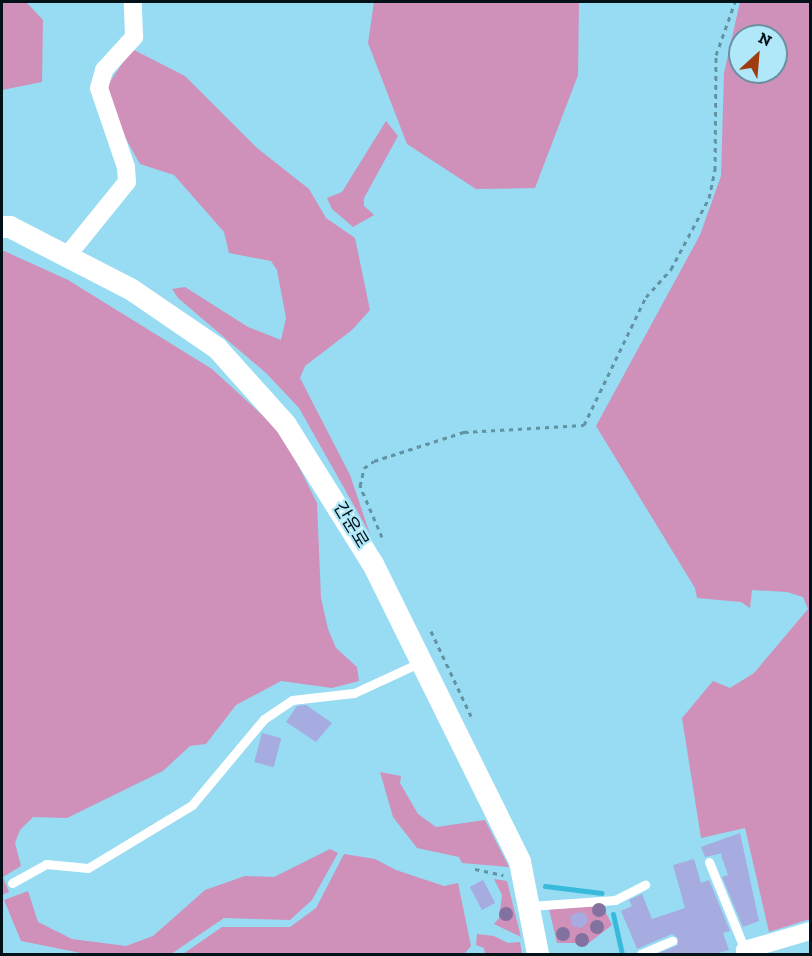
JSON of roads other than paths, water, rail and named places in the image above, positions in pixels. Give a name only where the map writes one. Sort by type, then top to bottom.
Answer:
[{"type":"street","points":[[67,256],[127,182],[126,167],[99,88],[104,70],[134,37],[133,2]]},
{"type":"street","name":"간운로","points":[[2,227],[10,227],[132,290],[217,348],[286,425],[348,518],[466,748],[523,869],[538,954]]},
{"type":"street","points":[[746,952],[810,931]]},
{"type":"lane","points":[[12,883],[46,864],[88,868],[192,805],[264,720],[292,700],[354,693],[423,661]]},
{"type":"lane","points":[[709,862],[746,952]]},
{"type":"lane","points":[[530,906],[615,900],[645,885]]},
{"type":"lane","points":[[641,954],[672,941]]},
{"type":"waterway","points":[[545,886],[602,893]]},
{"type":"waterway","points":[[613,914],[622,954]]}]
